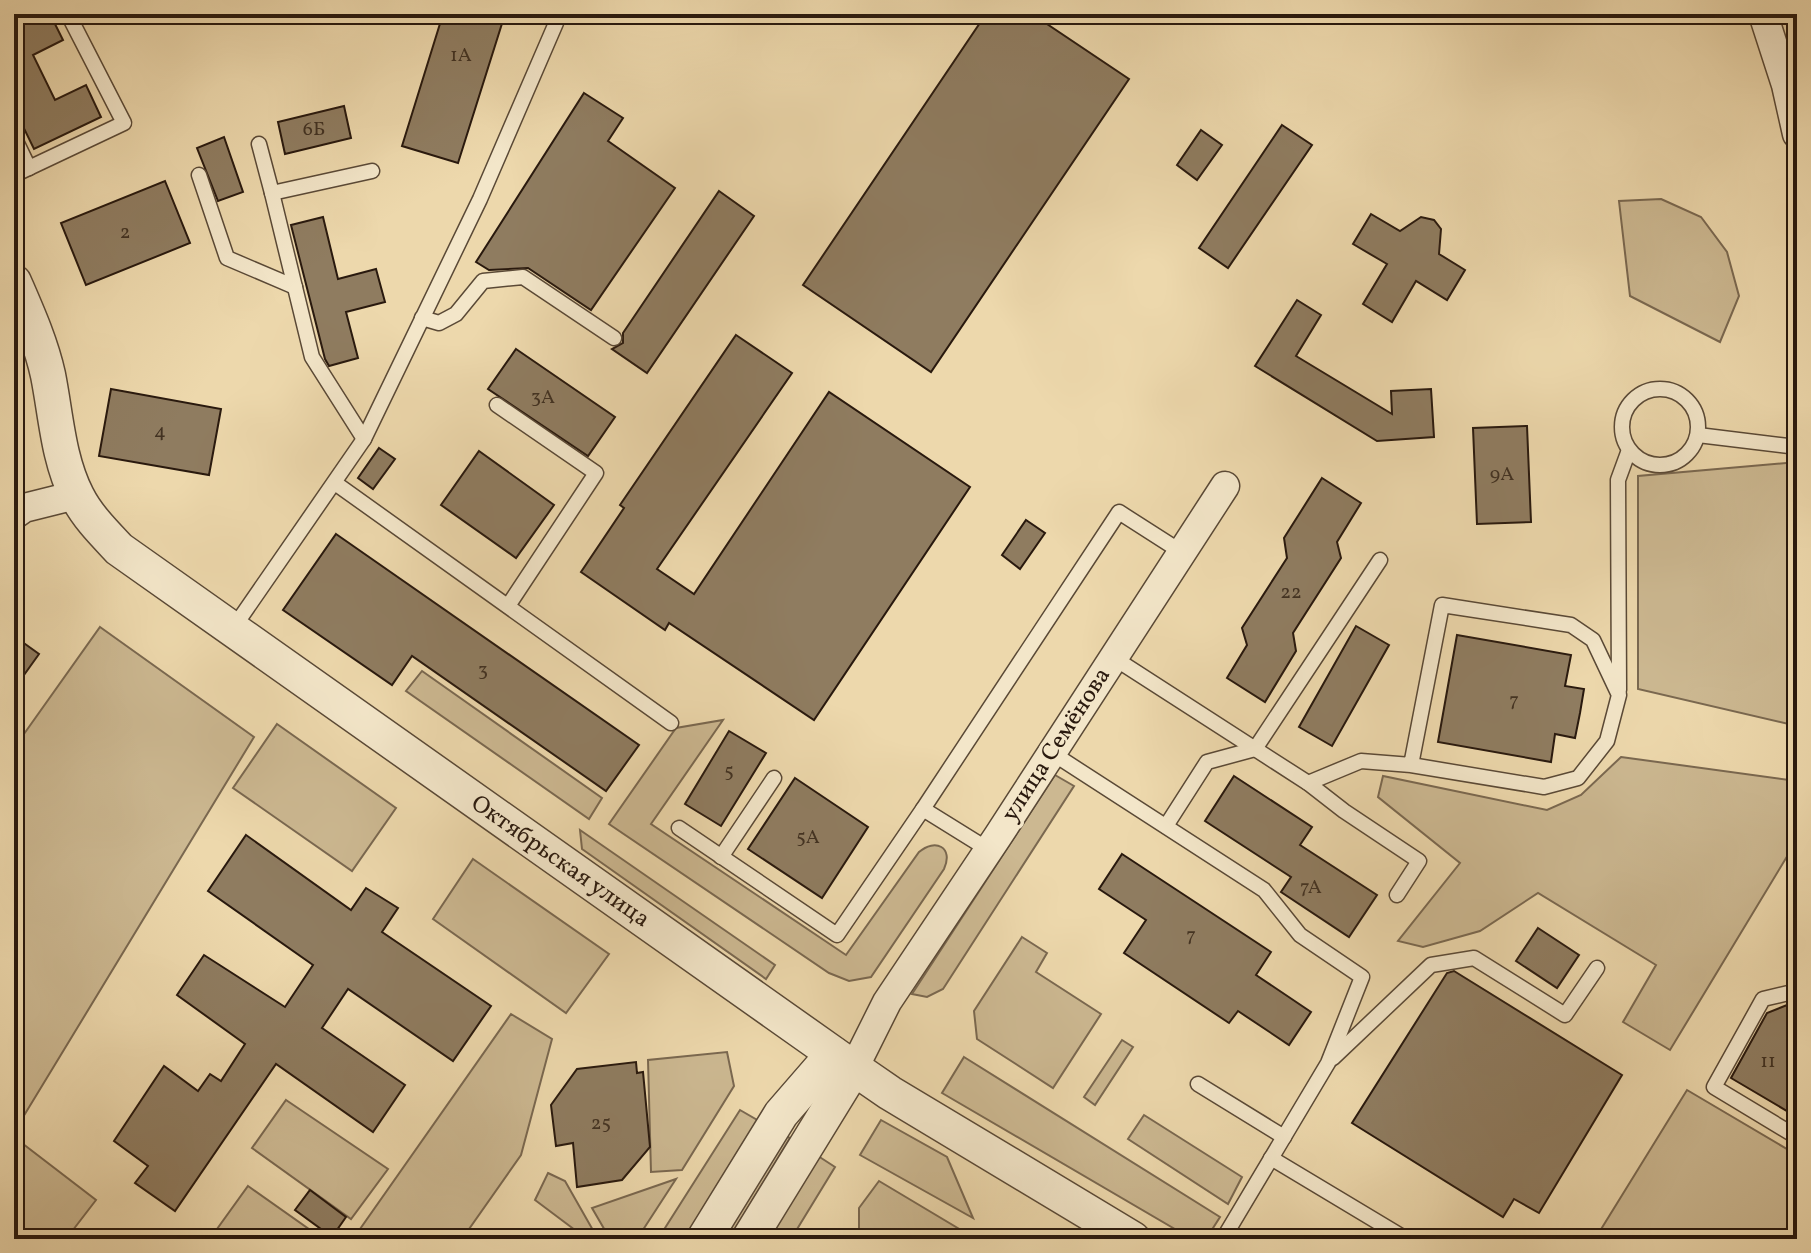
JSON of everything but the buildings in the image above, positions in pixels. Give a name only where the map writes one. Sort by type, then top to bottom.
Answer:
[{"type":"street","points":[[1763,14],[1786,85],[1797,134]]},
{"type":"street","name":"Октябрьская улица","points":[[14,282],[29,315],[47,372],[65,466],[76,495],[93,521],[119,549],[890,1093],[1133,1239]]},
{"type":"street","name":"улица Семёнова","points":[[749,1239],[844,1061],[989,850],[1225,486]]},
{"type":"street","points":[[17,510],[76,495]]},
{"type":"street","name":"улица Семёнова","points":[[704,1239],[781,1114],[844,1061]]},
{"type":"lane","points":[[14,175],[124,123],[68,14]]},
{"type":"lane","points":[[232,630],[364,439],[480,199],[556,23],[556,14]]},
{"type":"lane","points":[[14,137],[29,168]]},
{"type":"lane","points":[[259,144],[312,357],[364,439]]},
{"type":"lane","points":[[272,193],[372,171]]},
{"type":"lane","points":[[199,175],[227,258],[295,287]]},
{"type":"lane","points":[[422,318],[439,323],[456,314],[483,281],[523,277],[614,338]]},
{"type":"lane","points":[[1652,389],[1677,392],[1688,399],[1699,422],[1698,435],[1685,456],[1675,463],[1662,466],[1638,459],[1629,450],[1622,426],[1630,402],[1652,389]]},
{"type":"lane","points":[[497,405],[596,473],[508,606]]},
{"type":"lane","points":[[1698,435],[1797,447]]},
{"type":"lane","points":[[1308,783],[1361,761],[1411,765],[1544,787],[1578,778],[1607,741],[1619,695],[1618,480],[1629,450]]},
{"type":"lane","points":[[335,483],[671,723]]},
{"type":"lane","points":[[679,828],[837,935],[1119,512],[1183,553]]},
{"type":"lane","points":[[1166,826],[1207,762],[1255,749],[1380,560]]},
{"type":"lane","points":[[1411,765],[1442,605],[1571,625],[1593,640],[1619,695]]},
{"type":"lane","points":[[1114,658],[1308,783],[1419,861],[1397,895]]},
{"type":"lane","points":[[1052,753],[1264,890],[1300,935],[1362,977],[1328,1063],[1223,1239]]},
{"type":"lane","points":[[721,857],[774,778]]},
{"type":"lane","points":[[923,809],[989,850]]},
{"type":"lane","points":[[1328,1063],[1431,965],[1474,958],[1565,1015],[1597,968]]},
{"type":"lane","points":[[1797,991],[1763,999],[1714,1087],[1797,1137]]},
{"type":"lane","points":[[1198,1084],[1284,1137]]},
{"type":"lane","points":[[1271,1158],[1406,1239]]},
{"type":"shaded area","points":[[1661,199],[1701,217],[1727,252],[1739,296],[1720,342],[1630,296],[1619,201]]},
{"type":"shaded area","points":[[1797,462],[1797,726],[1638,689],[1638,476]]},
{"type":"shaded area","points":[[100,627],[254,737],[14,1132],[14,748]]},
{"type":"shaded area","points":[[422,671],[602,798],[589,819],[406,691]]},
{"type":"shaded area","points":[[723,720],[651,824],[846,955],[919,852],[937,845],[945,850],[944,869],[871,977],[849,981],[829,973],[609,824],[676,728]]},
{"type":"shaded area","points":[[277,724],[396,808],[352,871],[233,788]]},
{"type":"shaded area","points":[[1621,757],[1797,781],[1797,840],[1670,1050],[1623,1022],[1656,965],[1538,893],[1480,931],[1423,947],[1398,941],[1460,863],[1378,797],[1383,776],[1547,810],[1581,795]]},
{"type":"shaded area","points":[[1055,775],[1074,786],[943,989],[927,997],[912,994]]},
{"type":"shaded area","points":[[580,830],[775,965],[766,979],[582,849]]},
{"type":"shaded area","points":[[473,859],[609,954],[566,1013],[433,919]]},
{"type":"shaded area","points":[[1022,937],[1047,953],[1036,972],[1101,1014],[1053,1088],[977,1039],[974,1011]]},
{"type":"shaded area","points":[[511,1014],[552,1039],[521,1155],[462,1239],[353,1239]]},
{"type":"shaded area","points":[[1122,1040],[1133,1047],[1095,1105],[1084,1097]]},
{"type":"shaded area","points":[[727,1052],[734,1086],[682,1170],[651,1172],[648,1060]]},
{"type":"shaded area","points":[[964,1057],[1220,1217],[1206,1239],[1192,1239],[942,1093]]},
{"type":"shaded area","points":[[1687,1090],[1797,1155],[1797,1239],[1595,1239]]},
{"type":"shaded area","points":[[286,1100],[388,1169],[351,1219],[252,1148]]},
{"type":"shaded area","points":[[740,1110],[766,1125],[693,1239],[658,1239]]},
{"type":"shaded area","points":[[1144,1115],[1242,1177],[1228,1204],[1128,1139]]},
{"type":"shaded area","points":[[881,1120],[947,1157],[973,1218],[860,1155]]},
{"type":"shaded area","points":[[783,1135],[790,1138],[729,1239],[719,1239]]},
{"type":"shaded area","points":[[14,1137],[96,1200],[66,1239],[14,1239]]},
{"type":"shaded area","points":[[815,1154],[835,1167],[791,1239],[760,1239]]},
{"type":"shaded area","points":[[548,1173],[565,1181],[598,1239],[587,1239],[535,1200]]},
{"type":"shaded area","points":[[676,1179],[637,1239],[610,1239],[592,1208]]},
{"type":"shaded area","points":[[879,1181],[976,1239],[859,1239],[859,1208]]},
{"type":"shaded area","points":[[248,1186],[323,1239],[230,1239],[217,1229]]}]
